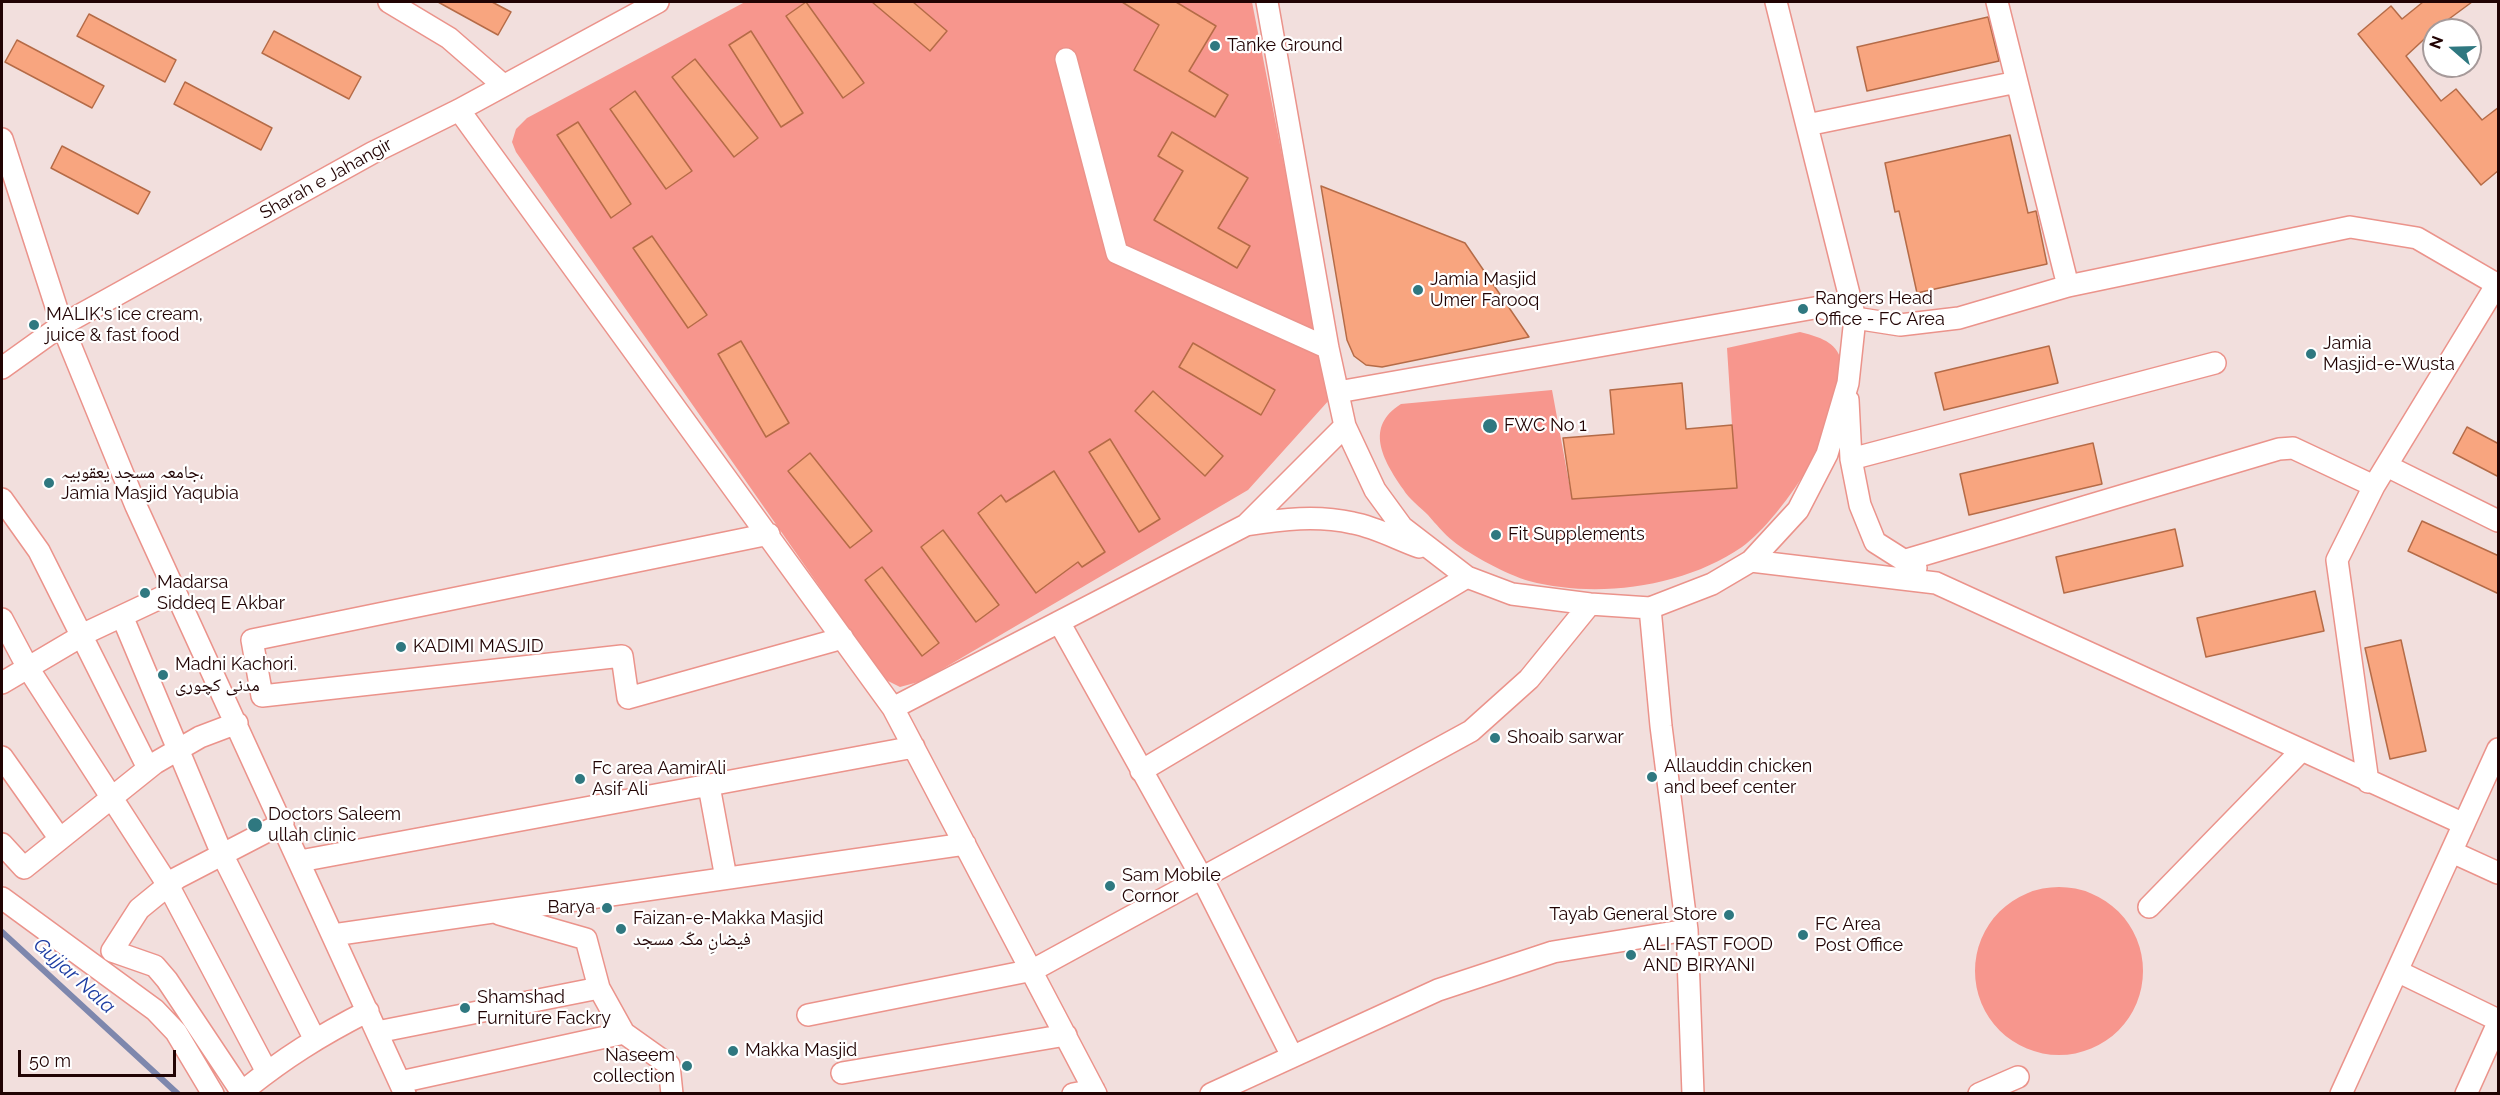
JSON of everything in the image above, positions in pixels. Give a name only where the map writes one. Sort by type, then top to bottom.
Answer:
[{"type":"street","points":[[389,2],[449,38],[503,85]]},
{"type":"street","name":"Sharah e Jahangir","points":[[2,368],[62,325],[372,153],[459,110],[658,2]]},
{"type":"street","points":[[1267,2],[1328,348],[1345,426],[1375,490],[1402,527],[1467,577],[1512,594],[1590,604],[1650,608],[1712,584],[1751,561],[1798,510],[1827,454],[1848,383]]},
{"type":"street","points":[[1776,2],[1855,318],[1848,383],[1851,459],[1860,505],[1875,542],[1906,560],[1936,583],[2464,824]]},
{"type":"street","points":[[1997,2],[2068,286]]},
{"type":"street","points":[[1066,59],[1118,253],[1328,348]]},
{"type":"street","points":[[1807,125],[2017,82]]},
{"type":"street","points":[[459,110],[769,534],[893,708],[1033,970],[1095,1092],[1073,1094]]},
{"type":"street","points":[[2,140],[62,325],[136,506],[402,1088],[624,1033]]},
{"type":"street","points":[[1338,392],[1820,306],[1855,318],[1900,325],[1959,318],[2068,286],[2350,227],[2417,238],[2498,285],[2374,486],[2337,560],[2368,782]]},
{"type":"street","points":[[1851,459],[2215,363]]},
{"type":"street","points":[[893,708],[1246,525],[1345,426]]},
{"type":"street","points":[[1906,560],[2279,449],[2293,448],[2374,486]]},
{"type":"street","points":[[2386,466],[2499,521]]},
{"type":"street","points":[[2,499],[39,551],[148,768]]},
{"type":"street","points":[[1246,525],[1283,519],[1320,517],[1355,523],[1431,551]]},
{"type":"street","points":[[769,534],[252,640],[262,696],[622,656],[628,698],[843,638]]},
{"type":"street","points":[[1751,561],[1936,583]]},
{"type":"street","points":[[1141,771],[1467,577]]},
{"type":"street","points":[[2,683],[82,636],[176,591]]},
{"type":"street","points":[[808,1015],[1033,970],[1471,731],[1529,679],[1590,604]]},
{"type":"street","points":[[1650,608],[1661,726],[1687,930],[1693,1094]]},
{"type":"street","points":[[122,616],[222,855],[314,1038]]},
{"type":"street","points":[[2,619],[28,668],[113,796],[168,885],[267,1072]]},
{"type":"street","points":[[1059,622],[1202,878],[1293,1056]]},
{"type":"street","points":[[2,844],[24,868],[148,768],[176,749],[237,723]]},
{"type":"street","points":[[300,861],[914,747]]},
{"type":"street","points":[[2341,1094],[2499,749]]},
{"type":"street","points":[[2149,907],[2301,751]]},
{"type":"street","points":[[2,757],[60,839]]},
{"type":"street","points":[[709,786],[726,878]]},
{"type":"street","points":[[283,824],[168,885],[139,909],[112,951],[155,966],[167,980],[243,1093],[267,1072],[314,1038],[368,1011]]},
{"type":"street","points":[[333,935],[965,844]]},
{"type":"street","points":[[2452,852],[2499,873]]},
{"type":"street","points":[[2,898],[155,1010],[176,1032],[213,1094]]},
{"type":"street","points":[[493,912],[586,939],[599,988],[624,1033],[669,1065],[672,1094]]},
{"type":"street","points":[[1211,1094],[1438,990],[1553,952],[1687,930]]},
{"type":"street","points":[[2397,971],[2499,1022],[2466,1094]]},
{"type":"street","points":[[377,1032],[599,988]]},
{"type":"street","points":[[842,1073],[1066,1035]]},
{"type":"street","points":[[1979,1094],[2018,1077]]},
{"type":"shaded area","points":[[745,2],[1252,2],[1330,399],[1248,490],[922,681],[900,687],[884,679],[516,152],[512,142],[516,129],[527,118]]},
{"type":"shaded area","points":[[1800,332],[1812,335],[1833,346],[1840,357],[1843,378],[1838,403],[1828,431],[1813,460],[1777,512],[1742,547],[1694,572],[1667,580],[1611,589],[1583,589],[1555,586],[1520,578],[1469,552],[1443,532],[1405,493],[1384,455],[1380,433],[1383,423],[1401,404],[1552,390],[1572,499],[1736,488],[1727,348]]},
{"type":"shaded area","points":[[2059,887],[2091,893],[2106,901],[2118,912],[2129,924],[2137,939],[2143,971],[2137,1003],[2129,1018],[2118,1030],[2106,1041],[2091,1049],[2059,1055],[2027,1049],[2012,1041],[2000,1030],[1989,1018],[1981,1003],[1975,971],[1981,939],[1989,924],[2000,912],[2012,901],[2027,893]]},
{"type":"building","points":[[438,2],[492,2],[511,12],[498,35]]},
{"type":"building","points":[[806,2],[864,83],[843,98],[786,16]]},
{"type":"building","points":[[872,2],[913,2],[947,31],[930,51]]},
{"type":"building","points":[[1122,2],[1176,2],[1216,26],[1189,71],[1228,95],[1215,117],[1134,70],[1159,25]]},
{"type":"building","points":[[2423,2],[2472,2],[2450,18],[2422,18],[2422,41],[2406,56],[2441,101],[2456,89],[2482,120],[2499,107],[2499,170],[2481,185],[2358,34],[2391,6],[2402,19]]},
{"type":"building","points":[[89,14],[176,60],[165,82],[77,36]]},
{"type":"building","points":[[1988,17],[1999,61],[1867,91],[1857,47]]},
{"type":"building","points":[[274,31],[361,77],[349,99],[262,53]]},
{"type":"building","points":[[751,31],[803,113],[781,127],[729,45]]},
{"type":"building","points":[[17,40],[104,86],[92,108],[5,62]]},
{"type":"building","points":[[695,59],[758,138],[734,157],[672,77]]},
{"type":"building","points":[[185,82],[272,128],[261,150],[174,104]]},
{"type":"building","points":[[635,91],[692,171],[666,189],[610,109]]},
{"type":"building","points":[[578,122],[631,204],[611,218],[557,135]]},
{"type":"building","points":[[1172,132],[1248,178],[1218,228],[1250,246],[1237,268],[1154,220],[1183,171],[1158,156]]},
{"type":"building","points":[[2010,135],[2028,213],[2036,211],[2047,264],[1917,293],[1899,211],[1895,212],[1885,163]]},
{"type":"building","points":[[62,146],[150,192],[138,214],[51,168]]},
{"type":"building","name":"Jamia Masjid Umer Farooq","points":[[1321,186],[1465,243],[1529,337],[1382,367],[1366,365],[1354,356],[1347,340]]},
{"type":"building","points":[[652,236],[707,315],[688,328],[633,248]]},
{"type":"building","points":[[741,341],[789,423],[766,437],[718,354]]},
{"type":"building","points":[[1193,343],[1275,390],[1261,415],[1179,367]]},
{"type":"building","points":[[2049,346],[2058,383],[1944,410],[1935,373]]},
{"type":"building","points":[[1682,383],[1686,429],[1732,425],[1737,488],[1572,499],[1563,438],[1614,434],[1610,390]]},
{"type":"building","points":[[1153,391],[1223,456],[1205,476],[1135,411]]},
{"type":"building","points":[[2467,427],[2499,444],[2499,477],[2453,453]]},
{"type":"building","points":[[1110,439],[1160,519],[1139,532],[1089,452]]},
{"type":"building","points":[[2093,443],[2102,484],[1969,515],[1960,474]]},
{"type":"building","points":[[810,453],[872,531],[850,548],[788,471]]},
{"type":"building","points":[[1054,471],[1105,552],[1082,567],[1078,562],[1036,593],[978,513],[1001,495],[1006,502]]},
{"type":"building","points":[[2422,521],[2499,556],[2499,594],[2408,551]]},
{"type":"building","points":[[2175,529],[2183,566],[2064,593],[2056,557]]},
{"type":"building","points":[[943,530],[999,605],[976,622],[921,547]]},
{"type":"building","points":[[882,567],[939,643],[922,656],[865,580]]},
{"type":"building","points":[[2315,591],[2324,631],[2206,657],[2197,618]]},
{"type":"building","points":[[2401,640],[2426,751],[2390,759],[2365,648]]},
{"type":"waterway","name":"Gujjar Nala","points":[[2,932],[178,1094]]},
{"type":"place","name":"Tanke Ground","points":[[1215,46]]},
{"type":"place","name":"Jamia Masjid Umer Farooq","points":[[1418,290]]},
{"type":"place","name":"Rangers Head Office - FC Area","points":[[1803,309]]},
{"type":"place","name":"MALIK's ice cream, juice & fast food","points":[[34,325]]},
{"type":"place","name":"Jamia Masjid-e-Wusta","points":[[2311,354]]},
{"type":"place","name":"FWC No 1","points":[[1490,426]]},
{"type":"place","name":"جامعہ مسجد یعقوبیہ، Jamia Masjid Yaqubia","points":[[49,483]]},
{"type":"place","name":"Fit Supplements","points":[[1496,535]]},
{"type":"place","name":"Madarsa Siddeq E Akbar","points":[[145,593]]},
{"type":"place","name":"KADIMI MASJID","points":[[401,647]]},
{"type":"place","name":"Madni Kachori. مدنی کچوری","points":[[163,675]]},
{"type":"place","name":"Shoaib sarwar","points":[[1495,738]]},
{"type":"place","name":"Allauddin chicken and beef center","points":[[1652,777]]},
{"type":"place","name":"Fc area AamirAli Asif Ali","points":[[580,779]]},
{"type":"place","name":"Doctors Saleem ullah clinic","points":[[255,825]]},
{"type":"place","name":"Sam Mobile Cornor","points":[[1110,886]]},
{"type":"place","name":"Barya","points":[[607,908]]},
{"type":"place","name":"Tayab General Store","points":[[1729,915]]},
{"type":"place","name":"Faizan-e-Makka Masjid فیضانِ مکّہ مسجد","points":[[621,929]]},
{"type":"place","name":"FC Area Post Office","points":[[1803,935]]},
{"type":"place","name":"ALI FAST FOOD AND BIRYANI","points":[[1631,955]]},
{"type":"place","name":"Shamshad Furniture Fackry","points":[[465,1008]]},
{"type":"place","name":"Makka Masjid","points":[[733,1051]]},
{"type":"place","name":"Naseem collection","points":[[687,1066]]}]
